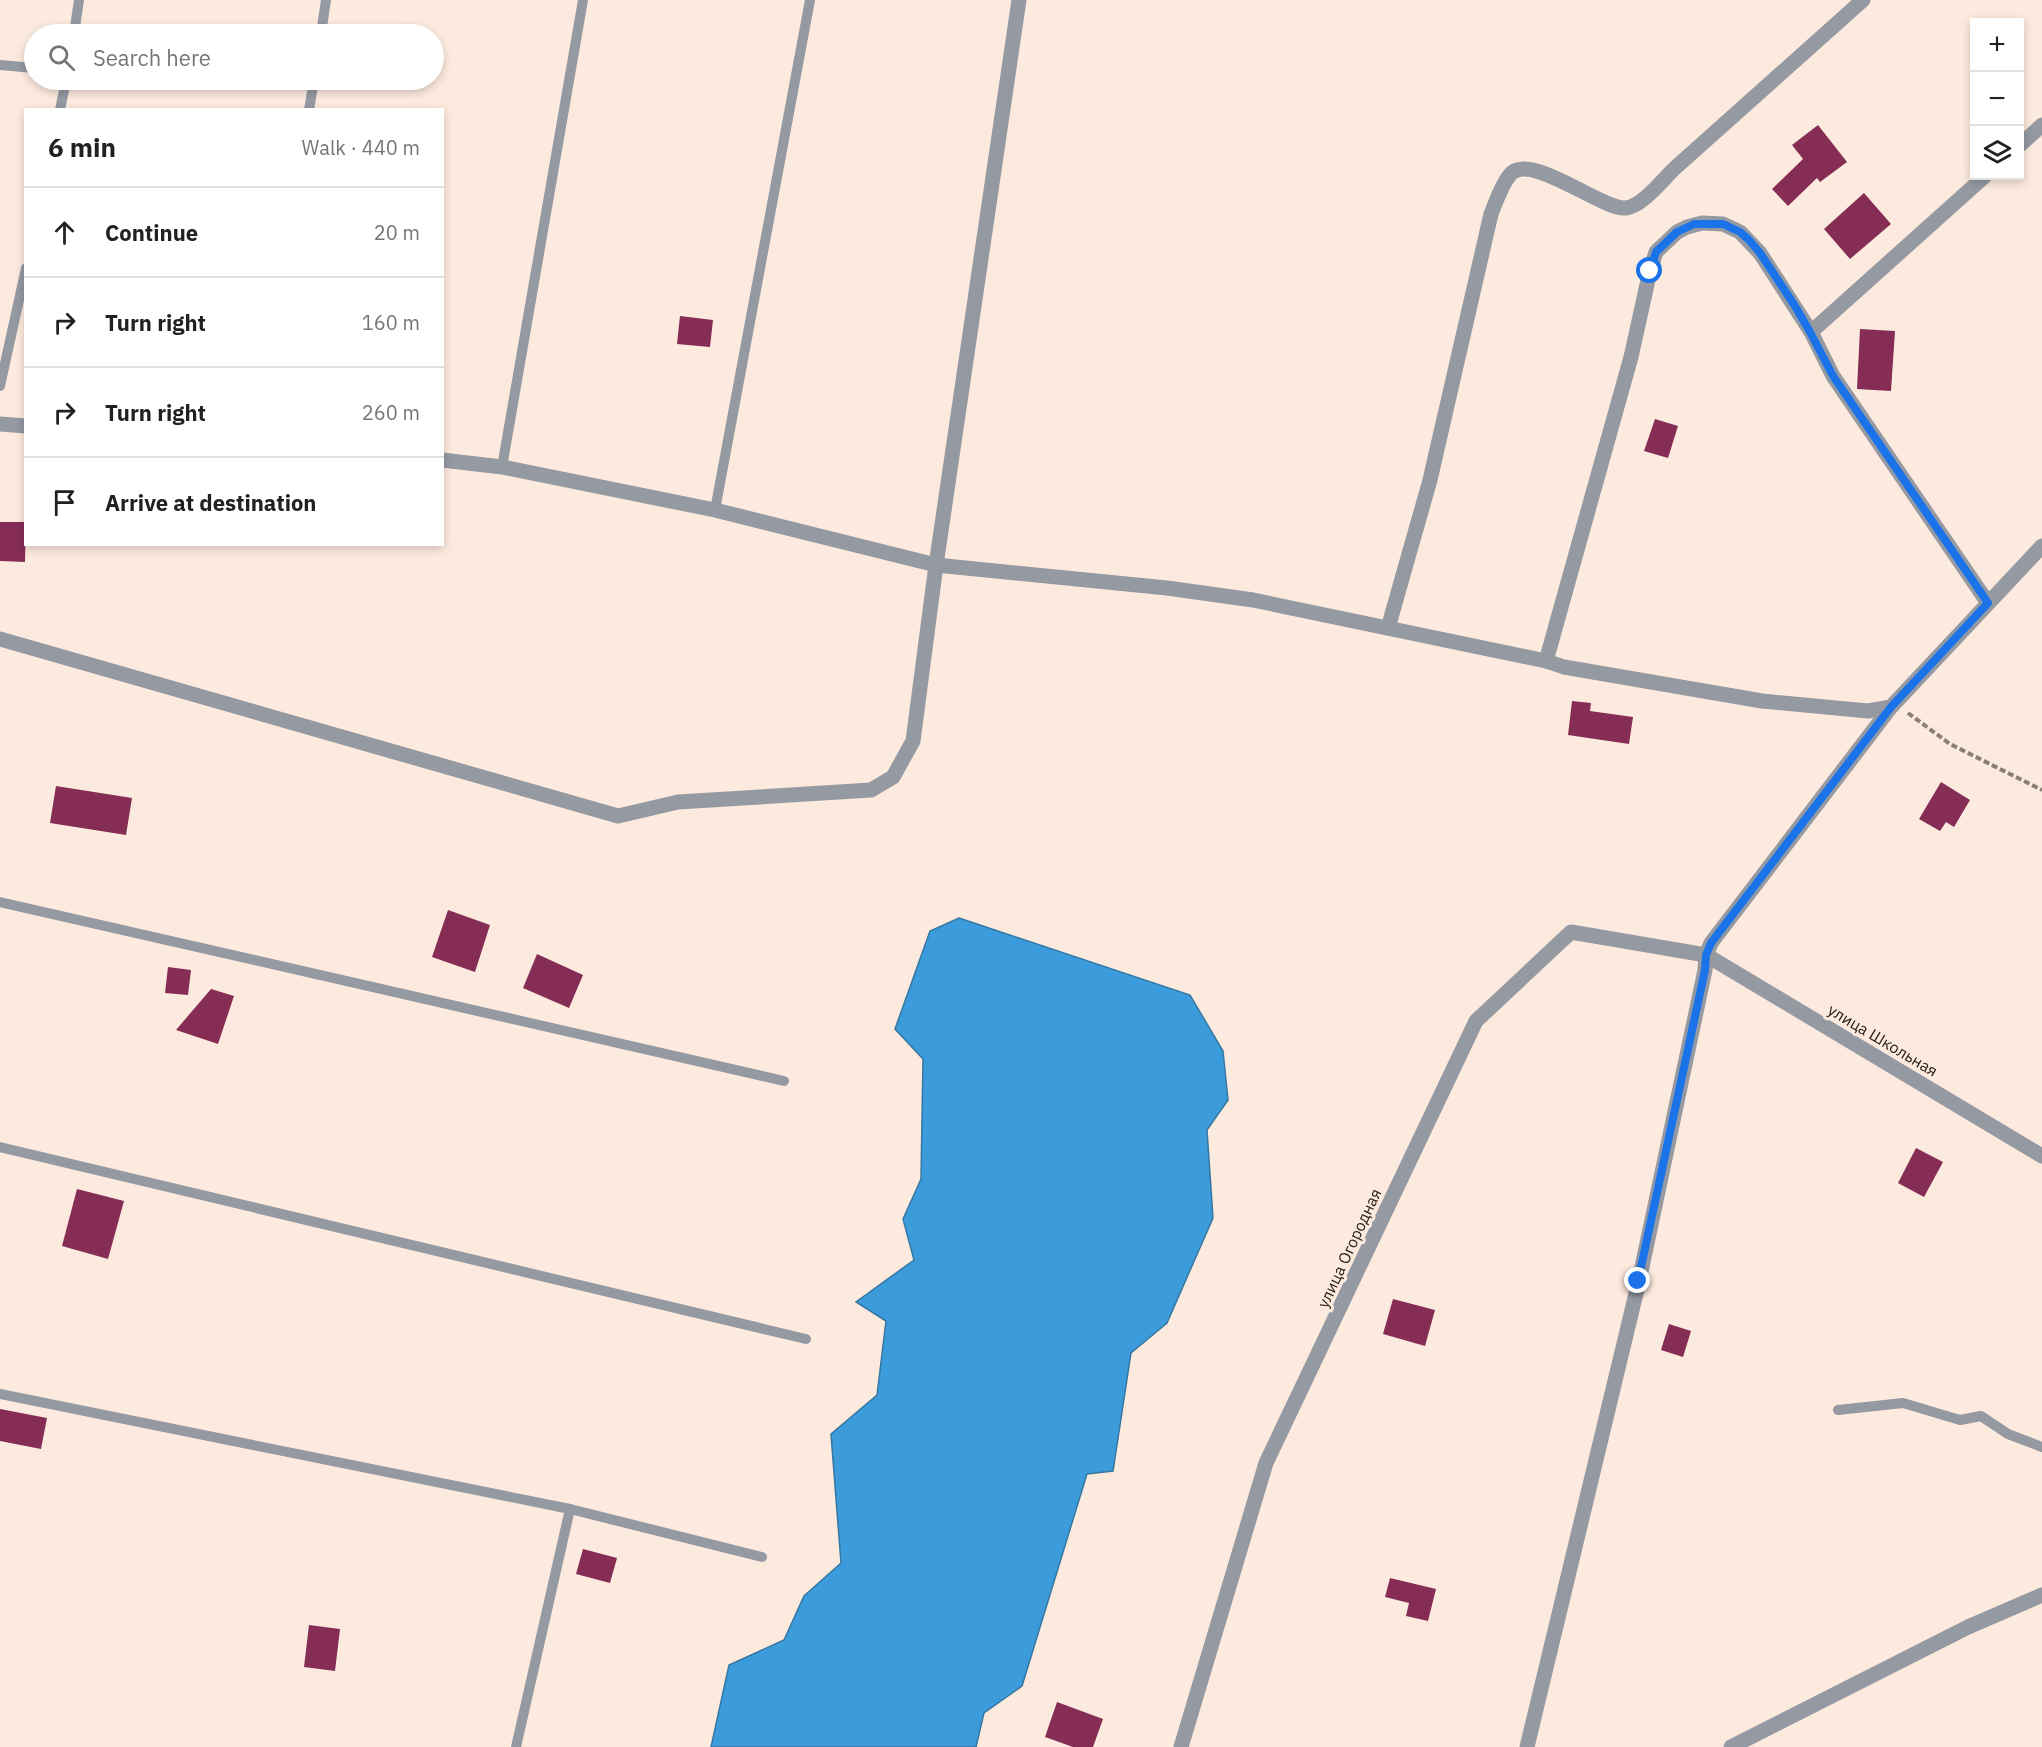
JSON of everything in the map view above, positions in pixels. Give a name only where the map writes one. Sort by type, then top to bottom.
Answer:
[{"type":"street","points":[[0,639],[618,816],[678,802],[871,790],[893,777],[913,741],[936,565],[1019,0]]},
{"type":"street","points":[[1388,628],[1430,480],[1491,214],[1509,176],[1514,170],[1545,174],[1612,205],[1624,209],[1634,205],[1647,196],[1675,168],[1863,0]]},
{"type":"street","points":[[2024,141],[2042,125]]},
{"type":"street","points":[[1810,332],[1981,180]]},
{"type":"street","points":[[1546,661],[1631,357],[1656,252],[1677,232],[1694,224],[1723,224],[1740,232],[1760,253],[1810,332],[1833,376],[1988,603]]},
{"type":"street","points":[[0,424],[24,426]]},
{"type":"street","points":[[444,460],[502,467],[715,510],[936,565],[1167,588],[1253,600],[1546,661],[1564,667],[1762,700],[1868,711],[1891,707]]},
{"type":"street","points":[[1527,1747],[1638,1281],[1705,970],[1706,955],[1718,933],[1891,707],[2042,546]]},
{"type":"street","name":"улица Огородная","points":[[1181,1747],[1266,1463],[1476,1020],[1571,932],[1706,955]]},
{"type":"street","name":"улица Школьная","points":[[1706,955],[2042,1156]]},
{"type":"street","points":[[1731,1747],[1968,1627],[2042,1595]]},
{"type":"lane","points":[[75,24],[79,0]]},
{"type":"lane","points":[[322,24],[326,0]]},
{"type":"lane","points":[[502,467],[583,0]]},
{"type":"lane","points":[[715,510],[810,0]]},
{"type":"lane","points":[[0,65],[24,67]]},
{"type":"lane","points":[[60,108],[64,90]]},
{"type":"lane","points":[[309,108],[312,90]]},
{"type":"lane","points":[[0,386],[24,277]]},
{"type":"lane","points":[[0,902],[784,1082]]},
{"type":"lane","points":[[0,1147],[806,1339]]},
{"type":"lane","points":[[0,1394],[570,1509],[762,1557]]},
{"type":"lane","points":[[1838,1410],[1902,1403],[1960,1420],[1981,1416],[2008,1434],[2042,1447]]},
{"type":"lane","points":[[516,1747],[570,1509]]},
{"type":"path","points":[[1891,707],[1913,716],[1950,744],[2042,790]]},
{"type":"water","points":[[959,918],[1190,995],[1223,1051],[1228,1100],[1207,1130],[1213,1218],[1167,1323],[1131,1353],[1113,1471],[1087,1474],[1022,1686],[984,1713],[976,1747],[711,1747],[729,1665],[784,1640],[804,1596],[841,1563],[831,1434],[877,1395],[886,1321],[856,1302],[914,1260],[903,1219],[921,1179],[923,1059],[895,1029],[930,931]]},
{"type":"building","points":[[1818,125],[1847,162],[1820,182],[1817,178],[1788,206],[1772,189],[1803,159],[1792,145]]},
{"type":"building","points":[[1864,193],[1891,224],[1850,259],[1824,229]]},
{"type":"building","points":[[680,316],[713,320],[710,347],[677,344]]},
{"type":"building","points":[[1860,329],[1895,331],[1891,391],[1857,389]]},
{"type":"building","points":[[1655,419],[1678,426],[1668,458],[1644,451]]},
{"type":"building","points":[[0,522],[24,522],[25,562],[0,561]]},
{"type":"building","points":[[1572,701],[1591,703],[1590,711],[1633,717],[1629,744],[1568,735]]},
{"type":"building","points":[[1941,782],[1970,800],[1954,827],[1946,822],[1940,831],[1919,819]]},
{"type":"building","points":[[56,786],[132,798],[126,835],[50,823]]},
{"type":"building","points":[[448,910],[490,925],[475,972],[432,957]]},
{"type":"building","points":[[537,954],[583,975],[569,1008],[523,988]]},
{"type":"building","points":[[168,967],[191,970],[188,995],[165,993]]},
{"type":"building","points":[[211,989],[234,996],[218,1044],[176,1030]]},
{"type":"building","points":[[1916,1148],[1943,1162],[1924,1197],[1898,1183]]},
{"type":"building","points":[[77,1189],[124,1201],[108,1259],[62,1246]]},
{"type":"building","points":[[1393,1299],[1435,1310],[1425,1346],[1383,1334]]},
{"type":"building","points":[[1669,1324],[1691,1331],[1683,1357],[1661,1350]]},
{"type":"building","points":[[0,1409],[47,1418],[41,1449],[0,1441]]},
{"type":"building","points":[[583,1549],[617,1558],[610,1583],[576,1574]]},
{"type":"building","points":[[1390,1578],[1436,1589],[1428,1621],[1406,1616],[1409,1603],[1385,1597]]},
{"type":"building","points":[[309,1625],[340,1629],[335,1671],[304,1667]]},
{"type":"building","points":[[1057,1702],[1103,1719],[1093,1747],[1073,1747],[1045,1737]]},
{"type":"route","points":[[1638,1281],[1705,970],[1706,955],[1711,943],[1891,707],[1988,603],[1833,376],[1795,306],[1749,240],[1740,232],[1723,224],[1694,224],[1677,232],[1656,252],[1650,271]]}]
